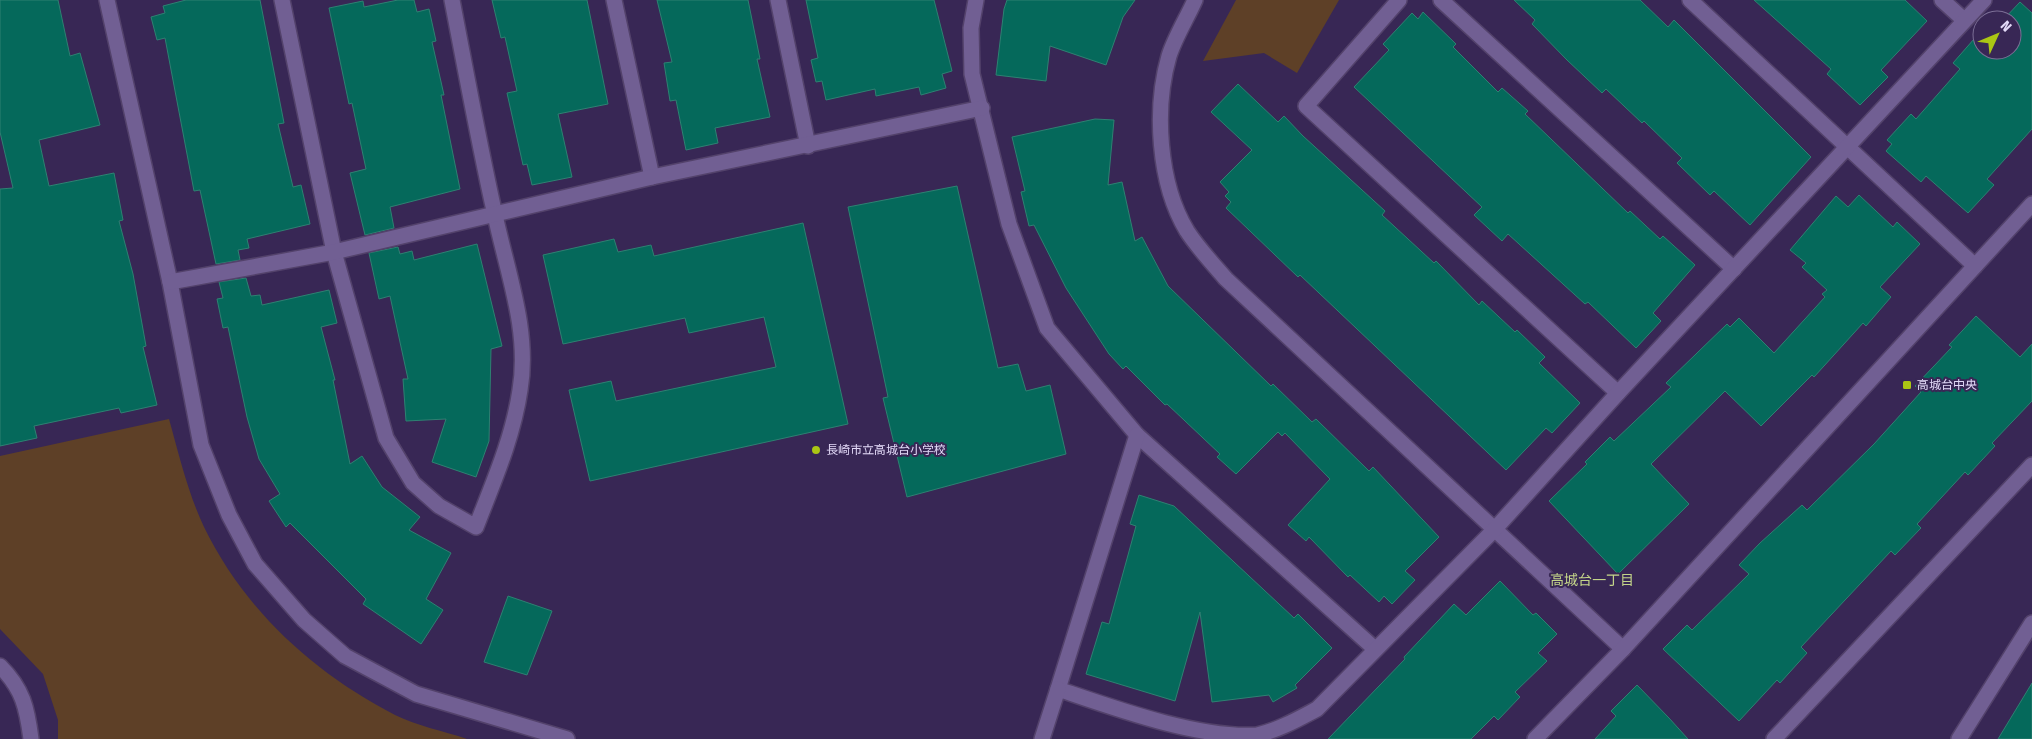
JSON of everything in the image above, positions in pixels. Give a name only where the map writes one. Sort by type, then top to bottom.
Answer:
[{"type":"street","points":[[107,0],[170,282],[201,445],[229,515],[255,564],[304,620],[345,656],[416,694],[567,739]]},
{"type":"street","points":[[282,0],[334,252],[386,438],[413,483],[439,506],[476,527],[504,456],[520,391],[523,358],[521,329],[495,215],[452,0]]},
{"type":"street","points":[[614,0],[652,177]]},
{"type":"street","points":[[778,0],[808,146]]},
{"type":"street","points":[[976,0],[971,28],[972,74],[982,108],[1009,224],[1047,328],[1137,435],[1375,650]]},
{"type":"street","points":[[1195,0],[1170,54],[1162,87],[1162,156],[1173,198],[1187,230],[1226,279],[1623,649]]},
{"type":"street","points":[[1399,0],[1306,106],[1618,392]]},
{"type":"street","points":[[1441,0],[1734,269]]},
{"type":"street","points":[[1690,0],[1974,266]]},
{"type":"street","points":[[1942,0],[1964,20]]},
{"type":"street","points":[[1058,689],[1182,731],[1219,736],[1257,734],[1289,724],[1318,710],[1494,530],[1618,392],[1984,0]]},
{"type":"street","points":[[170,282],[334,252],[652,177],[808,146],[982,108]]},
{"type":"street","points":[[1535,739],[1623,649],[2032,204]]},
{"type":"street","points":[[1042,739],[1137,435]]},
{"type":"street","points":[[1774,739],[2032,465]]},
{"type":"street","points":[[1959,739],[2032,623]]},
{"type":"street","points":[[0,666],[14,680],[27,708],[31,739]]},
{"type":"shaded area","points":[[1236,0],[1339,0],[1297,73],[1264,53],[1203,61]]},
{"type":"shaded area","points":[[169,419],[180,460],[204,527],[240,586],[284,637],[337,680],[395,715],[467,739],[58,739],[58,720],[43,674],[0,629],[0,456]]},
{"type":"building","points":[[0,0],[58,0],[70,56],[80,53],[100,125],[39,140],[49,186],[114,173],[123,220],[119,221],[133,274],[146,346],[143,347],[157,405],[121,413],[119,408],[34,426],[37,438],[0,446],[0,189],[13,188],[0,132]]},
{"type":"building","points":[[186,0],[260,0],[284,123],[278,124],[293,187],[301,185],[310,224],[247,239],[249,248],[238,250],[240,260],[216,264],[200,190],[194,191],[165,38],[157,40],[151,17],[165,13],[163,6]]},
{"type":"building","points":[[398,0],[414,0],[417,12],[429,9],[436,41],[432,42],[444,95],[441,95],[460,189],[390,207],[394,228],[365,235],[350,173],[366,169],[352,103],[349,104],[329,8],[363,1],[364,7]]},
{"type":"building","points":[[492,0],[587,0],[608,104],[558,114],[572,177],[532,185],[527,164],[523,165],[507,93],[517,91],[505,37],[501,38]]},
{"type":"building","points":[[657,0],[748,0],[760,59],[757,59],[770,117],[715,128],[718,143],[686,150],[676,100],[670,101],[664,63],[672,62]]},
{"type":"building","points":[[806,0],[934,0],[952,71],[942,74],[946,88],[921,95],[919,87],[876,96],[875,89],[826,100],[822,81],[816,82],[811,60],[818,58]]},
{"type":"building","points":[[1007,0],[1135,0],[1123,17],[1106,65],[1050,46],[1046,81],[996,75],[1004,9]]},
{"type":"building","points":[[1514,0],[1640,0],[1668,27],[1674,20],[1811,157],[1750,225],[1714,191],[1710,195],[1677,163],[1682,158],[1644,121],[1642,123],[1606,89],[1602,93],[1567,60],[1532,24],[1535,20]]},
{"type":"building","points":[[1754,0],[1905,0],[1927,21],[1881,70],[1888,77],[1860,105],[1827,74],[1831,69]]},
{"type":"building","points":[[2020,2],[2032,13],[2032,129],[1987,179],[1994,185],[1968,213],[1926,176],[1921,182],[1886,151],[1892,144],[1887,140],[1911,114],[1916,119],[1960,69],[1953,63],[1972,41],[1972,60],[2022,60],[2022,10],[2012,10]]},
{"type":"building","points":[[1423,12],[1456,44],[1453,47],[1498,92],[1502,88],[1528,111],[1525,114],[1628,213],[1630,211],[1660,239],[1663,236],[1695,265],[1653,313],[1661,321],[1636,348],[1588,302],[1585,304],[1508,234],[1502,241],[1474,215],[1482,207],[1354,87],[1389,50],[1383,44],[1412,13],[1418,19]]},
{"type":"building","points":[[1238,84],[1278,122],[1284,116],[1303,136],[1385,211],[1382,215],[1434,263],[1436,261],[1479,305],[1482,301],[1515,332],[1517,330],[1545,357],[1539,363],[1580,403],[1552,433],[1546,428],[1506,470],[1300,275],[1298,277],[1226,208],[1231,202],[1225,196],[1229,192],[1220,182],[1252,150],[1211,112]]},
{"type":"building","points":[[1095,119],[1114,120],[1108,185],[1122,182],[1135,241],[1142,237],[1168,286],[1271,386],[1273,384],[1312,422],[1316,419],[1369,471],[1373,467],[1439,537],[1405,571],[1415,580],[1392,604],[1384,596],[1379,602],[1350,575],[1348,577],[1309,537],[1306,541],[1288,525],[1330,479],[1285,433],[1282,436],[1278,432],[1236,474],[1217,457],[1220,454],[1167,404],[1165,405],[1126,366],[1123,369],[1109,354],[1066,288],[1034,225],[1029,226],[1021,192],[1025,191],[1012,137]]},
{"type":"building","points":[[957,186],[998,368],[1018,364],[1026,391],[1050,385],[1066,454],[907,497],[883,398],[888,397],[848,207]]},
{"type":"building","points":[[1859,195],[1893,227],[1897,222],[1920,244],[1880,287],[1891,297],[1866,326],[1863,323],[1814,377],[1812,375],[1761,426],[1725,391],[1651,464],[1689,504],[1618,574],[1549,501],[1587,464],[1585,462],[1610,437],[1614,441],[1671,387],[1666,383],[1727,324],[1730,327],[1739,318],[1774,353],[1825,297],[1822,294],[1827,290],[1802,267],[1806,263],[1790,250],[1836,196],[1848,207]]},
{"type":"building","points":[[803,223],[848,424],[590,481],[569,390],[611,381],[616,401],[776,367],[764,317],[689,333],[685,318],[563,344],[543,255],[614,239],[618,252],[651,245],[654,256]]},
{"type":"building","points":[[477,244],[502,346],[491,349],[489,441],[476,477],[432,462],[446,419],[406,421],[403,379],[408,379],[390,296],[379,299],[369,253],[398,247],[400,254],[412,251],[414,260]]},
{"type":"building","points":[[246,278],[251,296],[260,295],[262,305],[329,290],[337,323],[321,327],[335,380],[333,380],[350,464],[362,456],[382,487],[420,517],[409,530],[451,553],[426,599],[443,610],[421,644],[363,604],[366,599],[290,523],[286,527],[269,501],[280,494],[259,459],[247,417],[228,327],[223,328],[217,299],[223,298],[219,282]]},
{"type":"building","points":[[1976,316],[2020,357],[2032,344],[2032,401],[1992,443],[1995,446],[1968,475],[1965,472],[1917,524],[1921,528],[1895,555],[1891,551],[1801,647],[1807,653],[1780,683],[1777,680],[1739,721],[1663,649],[1687,625],[1692,630],[1749,574],[1739,565],[1760,543],[1802,505],[1807,510],[1874,444],[1921,392],[1915,386],[1952,347],[1949,345]]},
{"type":"building","points":[[1139,495],[1174,506],[1294,618],[1298,614],[1332,648],[1295,685],[1297,688],[1273,702],[1269,695],[1212,702],[1200,612],[1175,701],[1086,674],[1102,622],[1109,624],[1136,526],[1130,524]]},
{"type":"building","points":[[1500,581],[1533,615],[1536,613],[1557,634],[1538,653],[1547,661],[1515,692],[1520,697],[1498,720],[1494,716],[1471,739],[1328,739],[1405,659],[1404,657],[1454,604],[1466,615]]},
{"type":"building","points":[[508,596],[552,611],[527,675],[484,662]]},
{"type":"building","points":[[2032,683],[2032,739],[1998,739]]},
{"type":"building","points":[[1637,685],[1688,739],[1595,739],[1616,716],[1611,711]]},
{"type":"place","name":"高城台中央","points":[[1907,385]]},
{"type":"place","name":"長崎市立高城台小学校","points":[[816,450]]},
{"type":"district","name":"高城台一丁目","points":[[1592,580]]}]
